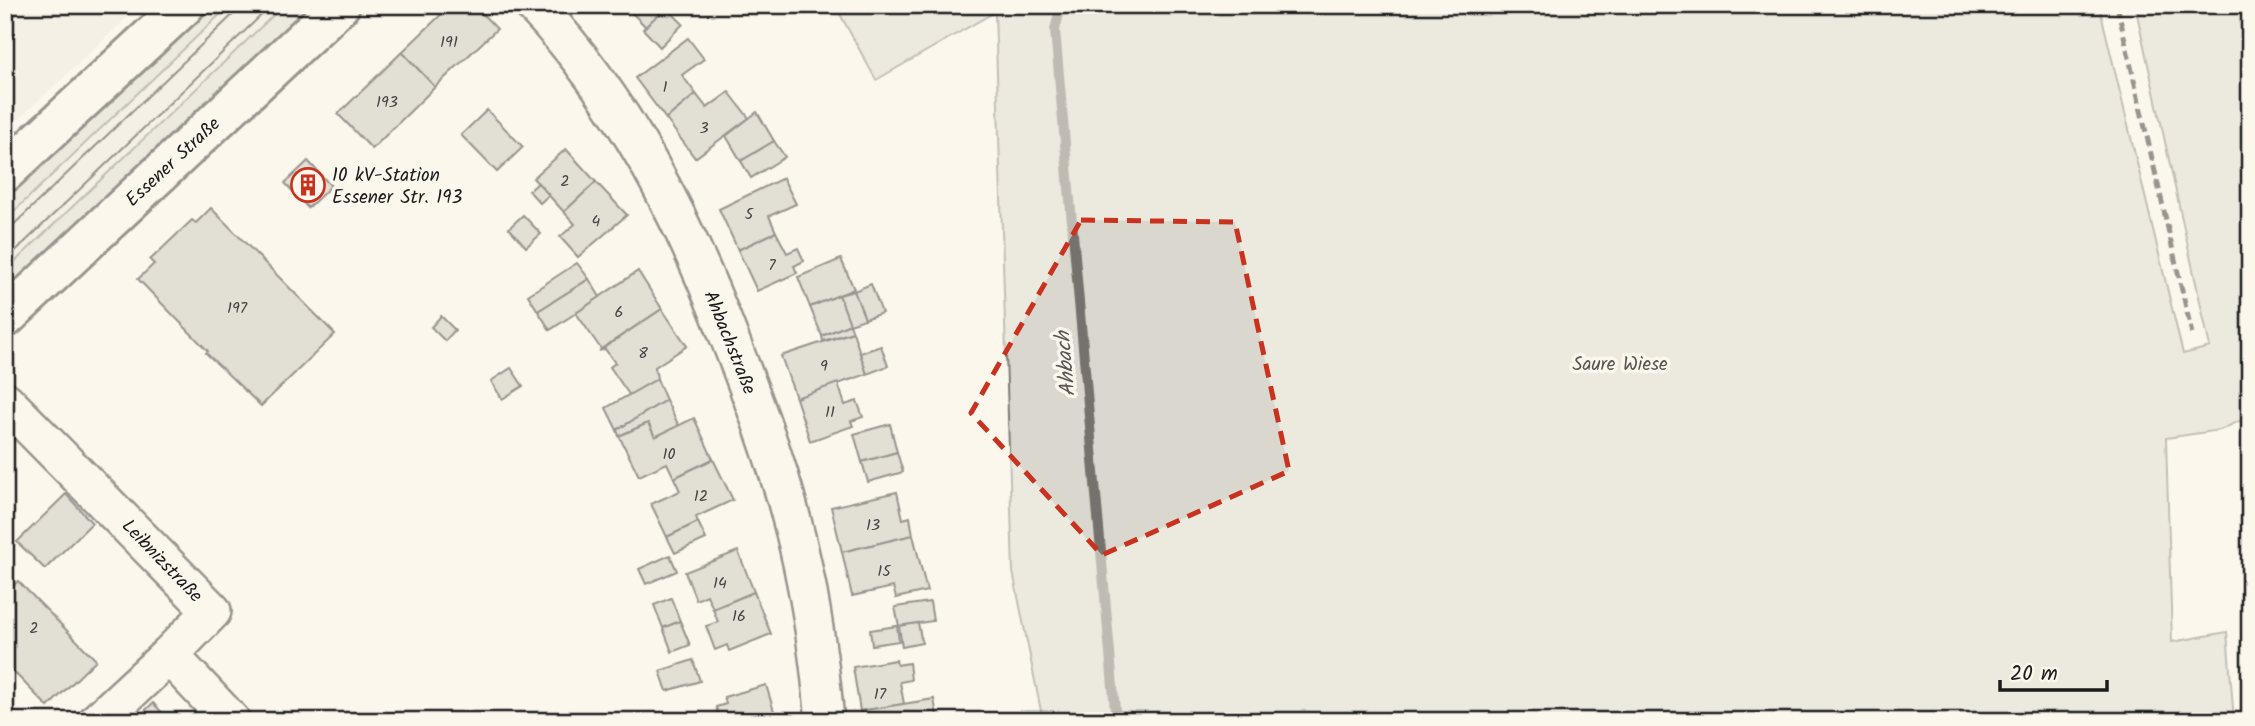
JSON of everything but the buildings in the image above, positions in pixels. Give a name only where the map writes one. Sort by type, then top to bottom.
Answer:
[{"type":"main road","points":[[5,172],[185,5]]},
{"type":"main road","name":"Essener Straße","points":[[5,318],[340,5]]},
{"type":"street","name":"Ahbachstraße","points":[[534,5],[592,73],[625,120],[671,201],[712,292],[755,402],[791,517],[808,588],[818,649],[825,721]]},
{"type":"street","name":"Leibnizstraße","points":[[5,401],[212,611],[169,655]]},
{"type":"street","points":[[98,721],[169,655],[232,721]]},
{"type":"highlighted area","points":[[1081,220],[1235,222],[1289,471],[1102,555],[971,413]]},
{"type":"shaded area","points":[[5,5],[141,5],[5,132]]},
{"type":"shaded area","points":[[230,5],[284,5],[5,271],[5,220]]},
{"type":"green space","points":[[215,5],[230,5],[5,220],[5,199]]},
{"type":"green space","points":[[284,5],[314,5],[5,292],[5,271]]},
{"type":"green space","name":"Saure Wiese","points":[[835,5],[2099,5],[2183,354],[2210,347],[2135,5],[2250,5],[2250,399],[2244,419],[2220,430],[2166,438],[2172,642],[2227,632],[2234,721],[1043,721],[1013,572],[995,12],[876,80]]},
{"type":"waterway","name":"Ahbach","points":[[1061,5],[1055,30],[1116,721]]},
{"type":"tram line","points":[[5,233],[243,5]]},
{"type":"tram line","points":[[5,261],[272,5]]},
{"type":"railway","points":[[2117,5],[2192,334]]},
{"type":"place","name":"10 kV-Station Essener Str. 193","points":[[308,185]]}]
